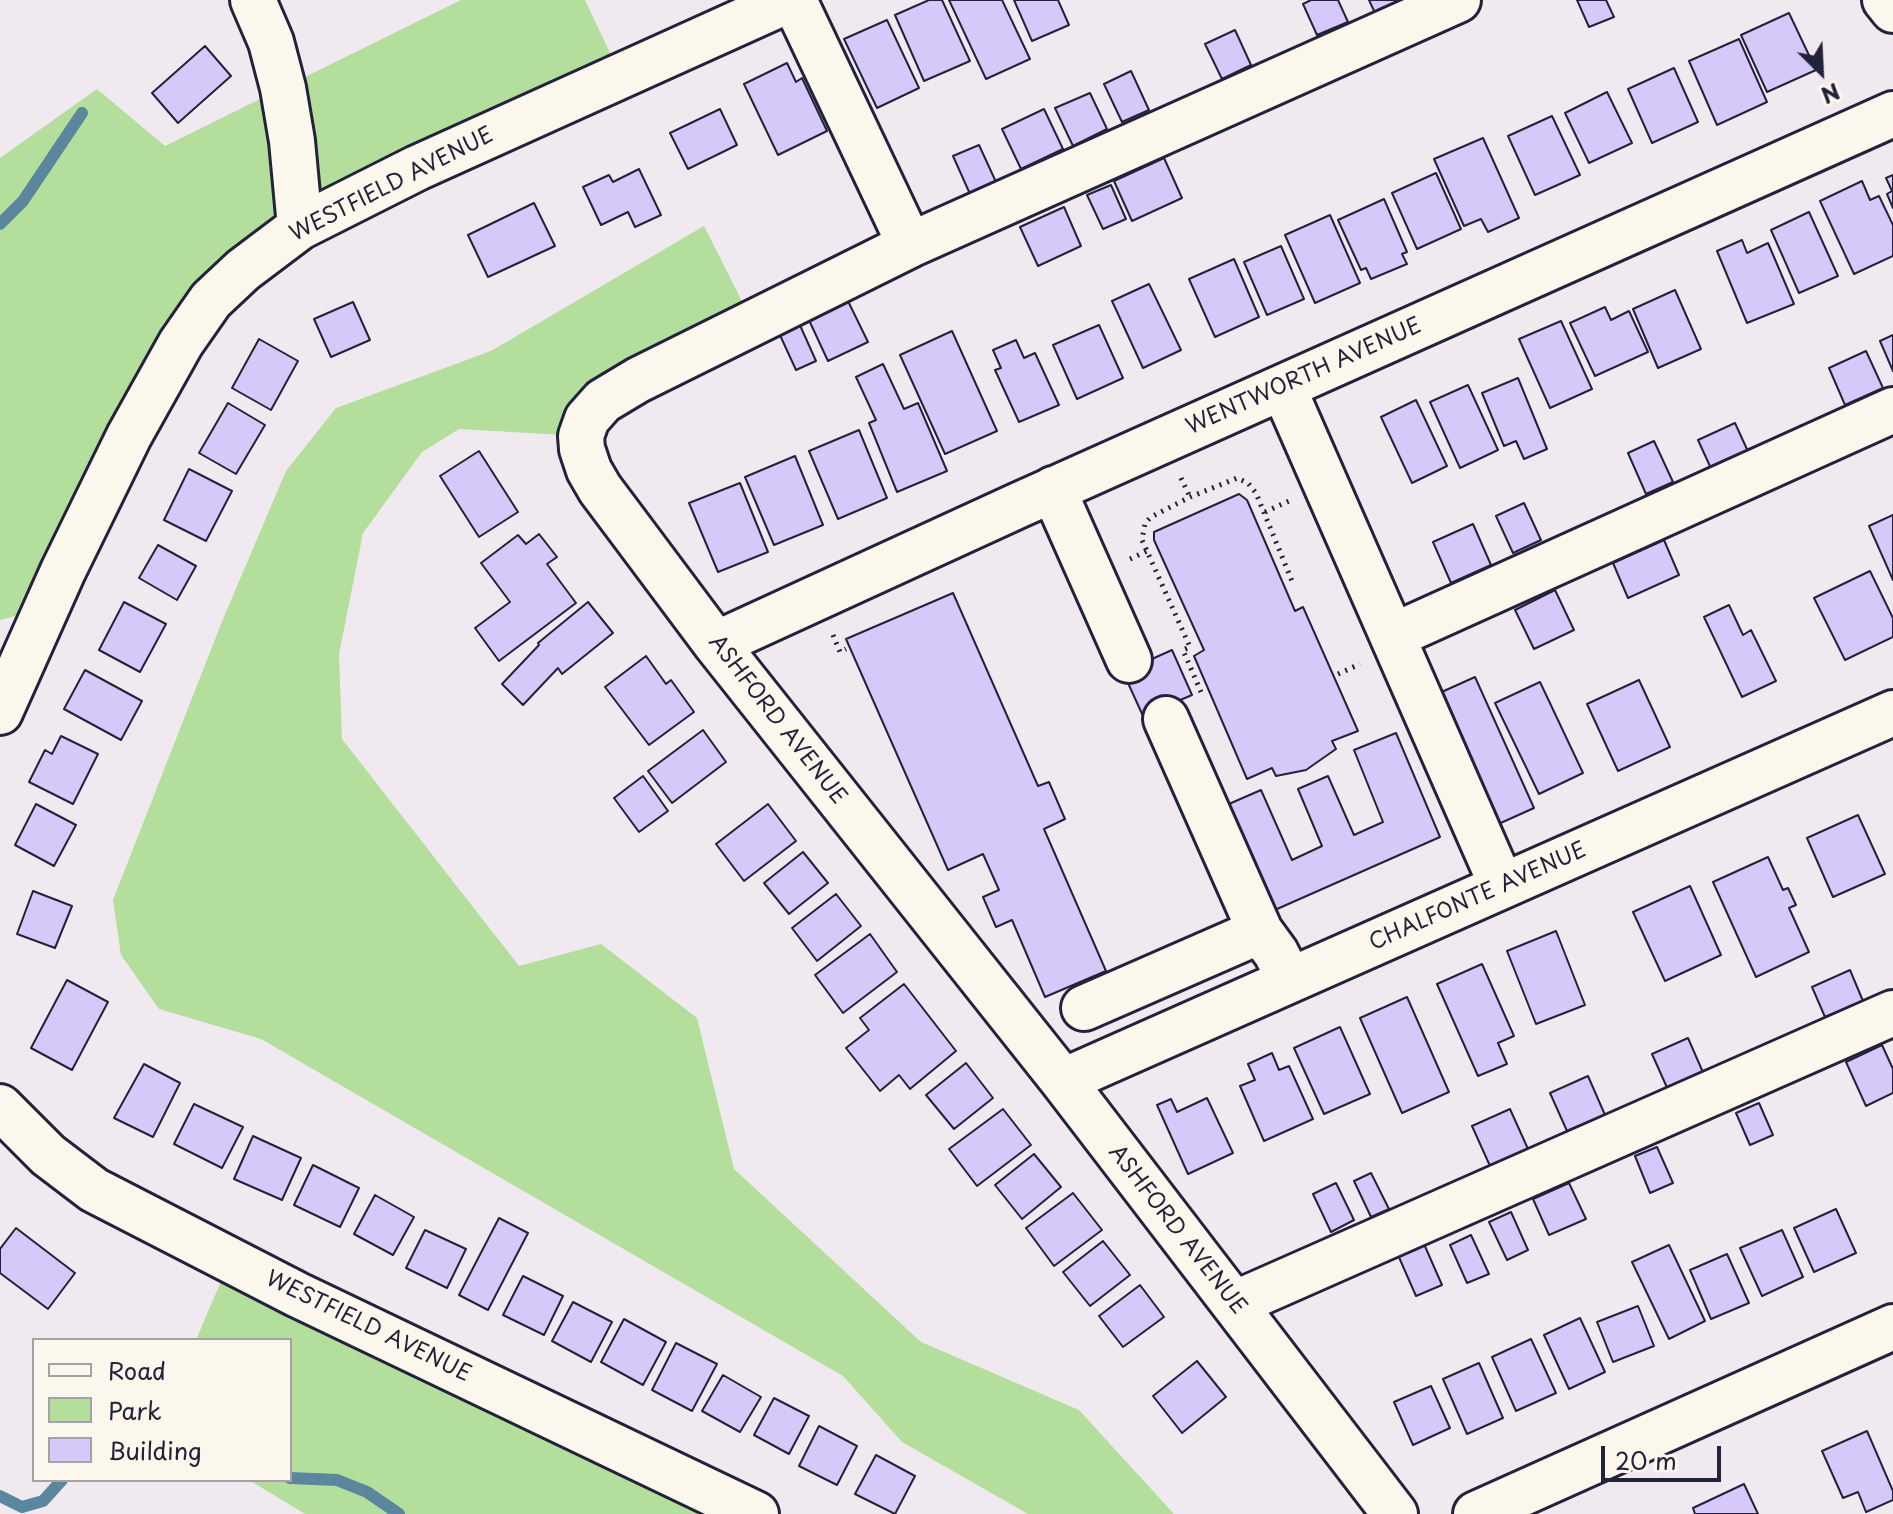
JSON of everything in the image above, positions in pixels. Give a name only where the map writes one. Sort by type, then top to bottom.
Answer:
[{"type":"street","points":[[253,0],[271,42],[283,88],[292,141],[300,227]]},
{"type":"street","points":[[792,0],[910,245]]},
{"type":"street","name":"WESTFIELD AVENUE","points":[[0,712],[63,571],[122,450],[181,343],[211,300],[243,270],[300,227],[417,168],[792,0]]},
{"type":"street","name":"ASHFORD AVENUE","points":[[1395,1514],[1063,1081],[716,644],[600,489],[582,449],[581,436],[587,419],[603,401],[638,380],[910,245],[1458,0]]},
{"type":"street","points":[[1885,0],[1893,10]]},
{"type":"street","name":"WENTWORTH AVENUE","points":[[716,644],[1053,489],[1893,114]]},
{"type":"street","points":[[1283,387],[1381,648],[1502,886]]},
{"type":"street","points":[[1381,648],[1893,410]]},
{"type":"street","points":[[1053,489],[1129,660]]},
{"type":"street","name":"CHALFONTE AVENUE","points":[[1063,1081],[1893,713]]},
{"type":"street","points":[[1166,719],[1260,931],[1290,980]]},
{"type":"street","points":[[1084,1008],[1260,931]]},
{"type":"street","points":[[1234,1304],[1893,1013]]},
{"type":"street","name":"WESTFIELD AVENUE","points":[[0,1107],[48,1155],[94,1190],[298,1295],[756,1514]]},
{"type":"street","points":[[1476,1514],[1893,1327]]},
{"type":"path","points":[[1201,694],[1183,650],[1190,647],[1142,540],[1145,523],[1190,497],[1237,478],[1248,483],[1256,493],[1292,581]]},
{"type":"path","points":[[1265,512],[1297,497]]},
{"type":"path","points":[[1338,674],[1381,648]]},
{"type":"green space","points":[[461,0],[585,0],[621,76],[243,270],[46,608],[0,620],[0,158],[97,89],[165,146]]},
{"type":"green space","points":[[704,226],[753,323],[581,436],[459,429],[422,452],[363,533],[339,654],[342,739],[519,966],[601,944],[697,1018],[734,1169],[921,1342],[1079,1410],[1174,1514],[1028,1514],[902,1442],[843,1376],[261,1039],[159,1009],[121,955],[113,900],[223,619],[286,471],[336,408],[491,351]]},
{"type":"green space","points":[[230,1260],[756,1514],[305,1514],[252,1482],[292,1482],[292,1338],[197,1338]]},
{"type":"building","points":[[929,0],[942,0],[970,61],[924,81],[895,15]]},
{"type":"building","points":[[949,0],[1002,0],[1030,59],[986,79]]},
{"type":"building","points":[[1014,0],[1058,0],[1069,25],[1032,41]]},
{"type":"building","points":[[1311,0],[1338,0],[1348,22],[1317,35],[1303,4]]},
{"type":"building","points":[[1369,0],[1403,0],[1375,13]]},
{"type":"building","points":[[1577,0],[1606,0],[1614,17],[1589,27]]},
{"type":"building","points":[[1789,13],[1816,70],[1767,92],[1741,35]]},
{"type":"building","points":[[887,20],[919,88],[877,108],[844,39]]},
{"type":"building","points":[[1235,30],[1251,65],[1222,79],[1205,44]]},
{"type":"building","points":[[1739,39],[1767,102],[1717,125],[1689,61]]},
{"type":"building","points":[[205,46],[231,76],[178,123],[152,93]]},
{"type":"building","points":[[787,63],[796,82],[802,78],[827,131],[778,155],[744,84]]},
{"type":"building","points":[[1674,68],[1698,122],[1652,143],[1628,89]]},
{"type":"building","points":[[1131,71],[1149,110],[1122,122],[1104,84]]},
{"type":"building","points":[[1607,92],[1632,143],[1589,163],[1565,113]]},
{"type":"building","points":[[1090,93],[1107,129],[1073,146],[1055,108]]},
{"type":"building","points":[[720,109],[737,145],[688,169],[670,133]]},
{"type":"building","points":[[1044,109],[1063,149],[1021,169],[1002,129]]},
{"type":"building","points":[[1552,116],[1580,175],[1535,195],[1508,136]]},
{"type":"building","points":[[1483,138],[1519,218],[1488,232],[1481,219],[1464,226],[1434,159]]},
{"type":"building","points":[[979,145],[996,182],[970,194],[953,156]]},
{"type":"building","points":[[1164,158],[1182,198],[1132,221],[1114,181]]},
{"type":"building","points":[[639,169],[661,215],[635,227],[628,212],[601,225],[583,187],[609,175],[613,182]]},
{"type":"building","points":[[1436,173],[1461,229],[1417,249],[1392,193]]},
{"type":"building","points":[[1893,175],[1893,208],[1887,194],[1892,191],[1886,178]]},
{"type":"building","points":[[1862,181],[1870,200],[1879,196],[1893,225],[1893,256],[1854,274],[1820,201]]},
{"type":"building","points":[[1111,185],[1126,219],[1103,229],[1087,195]]},
{"type":"building","points":[[1384,199],[1407,252],[1402,254],[1407,264],[1371,279],[1366,268],[1361,270],[1338,220]]},
{"type":"building","points":[[534,203],[555,246],[488,277],[468,235]]},
{"type":"building","points":[[1064,207],[1081,246],[1038,266],[1020,227]]},
{"type":"building","points":[[1809,212],[1838,276],[1799,293],[1771,230]]},
{"type":"building","points":[[1330,215],[1360,283],[1315,303],[1285,235]]},
{"type":"building","points":[[1742,240],[1747,253],[1768,243],[1794,304],[1747,323],[1717,251]]},
{"type":"building","points":[[1281,246],[1304,299],[1267,315],[1244,262]]},
{"type":"building","points":[[1234,259],[1259,317],[1215,337],[1189,279]]},
{"type":"building","points":[[1149,284],[1181,350],[1143,368],[1112,301]]},
{"type":"building","points":[[1675,290],[1701,349],[1658,368],[1633,309]]},
{"type":"building","points":[[847,299],[868,342],[828,361],[808,318]]},
{"type":"building","points":[[353,302],[370,340],[331,357],[314,319]]},
{"type":"building","points":[[1605,307],[1611,320],[1629,311],[1648,352],[1595,376],[1570,323]]},
{"type":"building","points":[[1561,321],[1592,389],[1550,408],[1519,339]]},
{"type":"building","points":[[799,323],[816,361],[796,370],[779,333]]},
{"type":"building","points":[[1099,325],[1123,378],[1077,399],[1053,345]]},
{"type":"building","points":[[952,331],[997,431],[945,454],[900,355]]},
{"type":"building","points":[[1893,335],[1893,371],[1880,341]]},
{"type":"building","points":[[259,339],[298,361],[271,410],[232,388]]},
{"type":"building","points":[[1016,340],[1024,358],[1035,353],[1059,405],[1019,422],[995,370],[1001,368],[993,350]]},
{"type":"building","points":[[1866,351],[1883,388],[1845,405],[1829,368]]},
{"type":"building","points":[[883,364],[904,409],[918,403],[947,471],[897,492],[869,423],[876,420],[856,377]]},
{"type":"building","points":[[1518,378],[1547,449],[1524,459],[1516,441],[1504,446],[1482,393]]},
{"type":"building","points":[[1468,385],[1498,450],[1460,468],[1430,402]]},
{"type":"building","points":[[1416,400],[1447,466],[1412,483],[1381,417]]},
{"type":"building","points":[[228,403],[265,425],[236,474],[199,453]]},
{"type":"building","points":[[1735,423],[1751,458],[1714,475],[1698,440]]},
{"type":"building","points":[[859,430],[887,498],[838,519],[809,451]]},
{"type":"building","points":[[1654,441],[1673,482],[1646,494],[1628,453]]},
{"type":"building","points":[[479,451],[518,512],[479,537],[440,476]]},
{"type":"building","points":[[795,456],[823,525],[774,545],[745,477]]},
{"type":"building","points":[[189,469],[232,491],[206,541],[164,520]]},
{"type":"building","points":[[740,483],[768,552],[718,572],[689,503]]},
{"type":"building","points":[[1239,494],[1247,500],[1295,611],[1303,607],[1358,731],[1332,741],[1336,749],[1306,770],[1276,776],[1272,768],[1247,779],[1194,656],[1204,650],[1154,540],[1154,532]]},
{"type":"building","points":[[1524,503],[1541,540],[1513,553],[1496,516]]},
{"type":"building","points":[[1893,515],[1893,580],[1869,526]]},
{"type":"building","points":[[1473,524],[1491,565],[1451,583],[1433,542]]},
{"type":"building","points":[[539,534],[557,557],[547,564],[576,603],[499,661],[475,628],[510,602],[481,563],[518,535],[526,544]]},
{"type":"building","points":[[1664,540],[1679,575],[1628,598],[1613,563]]},
{"type":"building","points":[[158,545],[196,566],[177,600],[139,578]]},
{"type":"building","points":[[1870,571],[1893,618],[1893,637],[1845,660],[1814,598]]},
{"type":"building","points":[[1555,590],[1574,630],[1534,649],[1515,610]]},
{"type":"building","points":[[953,593],[1038,786],[1049,782],[1065,819],[1044,829],[1106,971],[1045,997],[1012,920],[996,927],[983,897],[999,890],[983,854],[948,870],[846,639]]},
{"type":"building","points":[[124,602],[166,624],[140,672],[99,650]]},
{"type":"building","points":[[588,602],[613,633],[562,674],[558,668],[523,705],[502,684],[538,643]]},
{"type":"building","points":[[1729,605],[1743,635],[1751,630],[1776,681],[1742,697],[1704,617]]},
{"type":"building","points":[[1172,650],[1192,695],[1143,716],[1123,672]]},
{"type":"building","points":[[646,656],[666,684],[671,680],[694,712],[649,745],[605,687]]},
{"type":"building","points":[[85,670],[142,701],[121,740],[64,709]]},
{"type":"building","points":[[1475,677],[1534,808],[1494,826],[1435,695]]},
{"type":"building","points":[[1639,680],[1670,747],[1618,771],[1587,704]]},
{"type":"building","points":[[1540,682],[1583,773],[1539,794],[1495,703]]},
{"type":"building","points":[[703,730],[726,762],[672,803],[648,771]]},
{"type":"building","points":[[1396,733],[1440,837],[1268,913],[1222,807],[1261,790],[1292,860],[1322,846],[1298,789],[1328,776],[1354,835],[1383,822],[1354,750]]},
{"type":"building","points":[[61,736],[98,754],[73,804],[29,782],[45,750],[52,754]]},
{"type":"building","points":[[643,776],[668,811],[639,832],[614,798]]},
{"type":"building","points":[[36,804],[76,825],[54,866],[15,845]]},
{"type":"building","points":[[768,804],[796,841],[744,881],[716,844]]},
{"type":"building","points":[[1858,815],[1885,874],[1833,897],[1807,838]]},
{"type":"building","points":[[803,852],[828,883],[789,914],[764,883]]},
{"type":"building","points":[[1768,857],[1783,890],[1788,888],[1796,905],[1789,908],[1809,952],[1756,977],[1713,882]]},
{"type":"building","points":[[1690,886],[1721,955],[1665,981],[1633,912]]},
{"type":"building","points":[[33,891],[72,906],[55,948],[17,934]]},
{"type":"building","points":[[836,894],[861,926],[817,961],[792,928]]},
{"type":"building","points":[[1556,931],[1585,1005],[1536,1024],[1507,951]]},
{"type":"building","points":[[870,934],[897,972],[843,1013],[815,975]]},
{"type":"building","points":[[1482,964],[1514,1036],[1498,1043],[1507,1064],[1478,1076],[1437,984]]},
{"type":"building","points":[[1850,970],[1863,1001],[1825,1017],[1812,987]]},
{"type":"building","points":[[67,980],[108,1002],[72,1070],[31,1048]]},
{"type":"building","points":[[904,984],[956,1051],[910,1089],[899,1075],[880,1091],[846,1048],[869,1030],[860,1018]]},
{"type":"building","points":[[1407,997],[1449,1092],[1402,1113],[1360,1018]]},
{"type":"building","points":[[1340,1027],[1370,1094],[1324,1114],[1294,1048]]},
{"type":"building","points":[[1688,1038],[1705,1077],[1669,1092],[1652,1054]]},
{"type":"building","points":[[1882,1045],[1893,1069],[1893,1093],[1866,1106],[1846,1062]]},
{"type":"building","points":[[1272,1053],[1279,1070],[1289,1066],[1313,1119],[1264,1141],[1240,1086],[1255,1080],[1248,1064]]},
{"type":"building","points":[[966,1063],[993,1098],[954,1129],[926,1095]]},
{"type":"building","points":[[144,1064],[180,1083],[153,1137],[114,1118]]},
{"type":"building","points":[[1588,1076],[1605,1115],[1567,1131],[1550,1093]]},
{"type":"building","points":[[1207,1098],[1233,1153],[1188,1174],[1157,1105],[1171,1099],[1177,1112]]},
{"type":"building","points":[[1759,1103],[1773,1135],[1750,1145],[1736,1113]]},
{"type":"building","points":[[194,1104],[243,1127],[222,1168],[174,1144]]},
{"type":"building","points":[[1003,1109],[1031,1145],[977,1186],[949,1149]]},
{"type":"building","points":[[1510,1109],[1528,1149],[1490,1166],[1472,1126]]},
{"type":"building","points":[[253,1136],[301,1158],[282,1200],[234,1179]]},
{"type":"building","points":[[1657,1147],[1673,1183],[1650,1193],[1635,1156]]},
{"type":"building","points":[[1034,1154],[1061,1187],[1022,1219],[995,1185]]},
{"type":"building","points":[[313,1165],[359,1188],[340,1227],[294,1205]]},
{"type":"building","points":[[1371,1173],[1389,1209],[1371,1217],[1354,1181]]},
{"type":"building","points":[[1336,1183],[1354,1220],[1331,1232],[1313,1194]]},
{"type":"building","points":[[1569,1183],[1586,1219],[1549,1235],[1533,1199]]},
{"type":"building","points":[[1073,1193],[1102,1230],[1054,1266],[1026,1228]]},
{"type":"building","points":[[375,1195],[414,1217],[393,1255],[354,1234]]},
{"type":"building","points":[[1836,1209],[1856,1253],[1814,1272],[1794,1228]]},
{"type":"building","points":[[1511,1212],[1528,1250],[1507,1260],[1489,1222]]},
{"type":"building","points":[[499,1218],[528,1233],[488,1310],[459,1295]]},
{"type":"building","points":[[16,1228],[75,1273],[48,1309],[0,1273],[0,1249]]},
{"type":"building","points":[[425,1230],[466,1249],[447,1288],[406,1268]]},
{"type":"building","points":[[1782,1230],[1803,1277],[1762,1296],[1740,1248]]},
{"type":"building","points":[[1471,1235],[1489,1274],[1467,1283],[1450,1245]]},
{"type":"building","points":[[1103,1241],[1130,1275],[1090,1306],[1063,1272]]},
{"type":"building","points":[[1424,1244],[1442,1285],[1416,1296],[1398,1255]]},
{"type":"building","points":[[1669,1245],[1705,1321],[1669,1339],[1632,1262]]},
{"type":"building","points":[[1727,1254],[1749,1303],[1711,1319],[1690,1270]]},
{"type":"building","points":[[523,1276],[563,1296],[544,1335],[503,1315]]},
{"type":"building","points":[[1140,1285],[1164,1317],[1123,1347],[1099,1316]]},
{"type":"building","points":[[573,1302],[612,1322],[591,1362],[552,1341]]},
{"type":"building","points":[[1638,1306],[1654,1346],[1613,1362],[1597,1322]]},
{"type":"building","points":[[1580,1318],[1605,1372],[1569,1389],[1544,1335]]},
{"type":"building","points":[[624,1319],[666,1342],[643,1385],[601,1362]]},
{"type":"building","points":[[1531,1339],[1556,1393],[1516,1411],[1492,1357]]},
{"type":"building","points":[[676,1343],[717,1364],[692,1411],[652,1390]]},
{"type":"building","points":[[1197,1361],[1226,1397],[1182,1433],[1153,1396]]},
{"type":"building","points":[[1479,1363],[1503,1418],[1467,1434],[1443,1379]]},
{"type":"building","points":[[723,1375],[761,1397],[740,1432],[702,1411]]},
{"type":"building","points":[[1431,1386],[1450,1428],[1413,1445],[1394,1402]]},
{"type":"building","points":[[774,1398],[809,1416],[789,1454],[754,1435]]},
{"type":"building","points":[[819,1426],[857,1446],[837,1485],[799,1466]]},
{"type":"building","points":[[1867,1431],[1893,1491],[1893,1500],[1866,1512],[1858,1492],[1843,1498],[1822,1451]]},
{"type":"building","points":[[876,1455],[915,1476],[895,1514],[855,1494]]},
{"type":"building","points":[[1744,1484],[1758,1514],[1695,1514],[1693,1508]]},
{"type":"waterway","points":[[0,224],[23,201],[82,113]]},
{"type":"waterway","points":[[292,1478],[337,1480],[367,1492],[399,1514]]},
{"type":"waterway","points":[[0,1496],[22,1507],[43,1501],[60,1482]]}]
